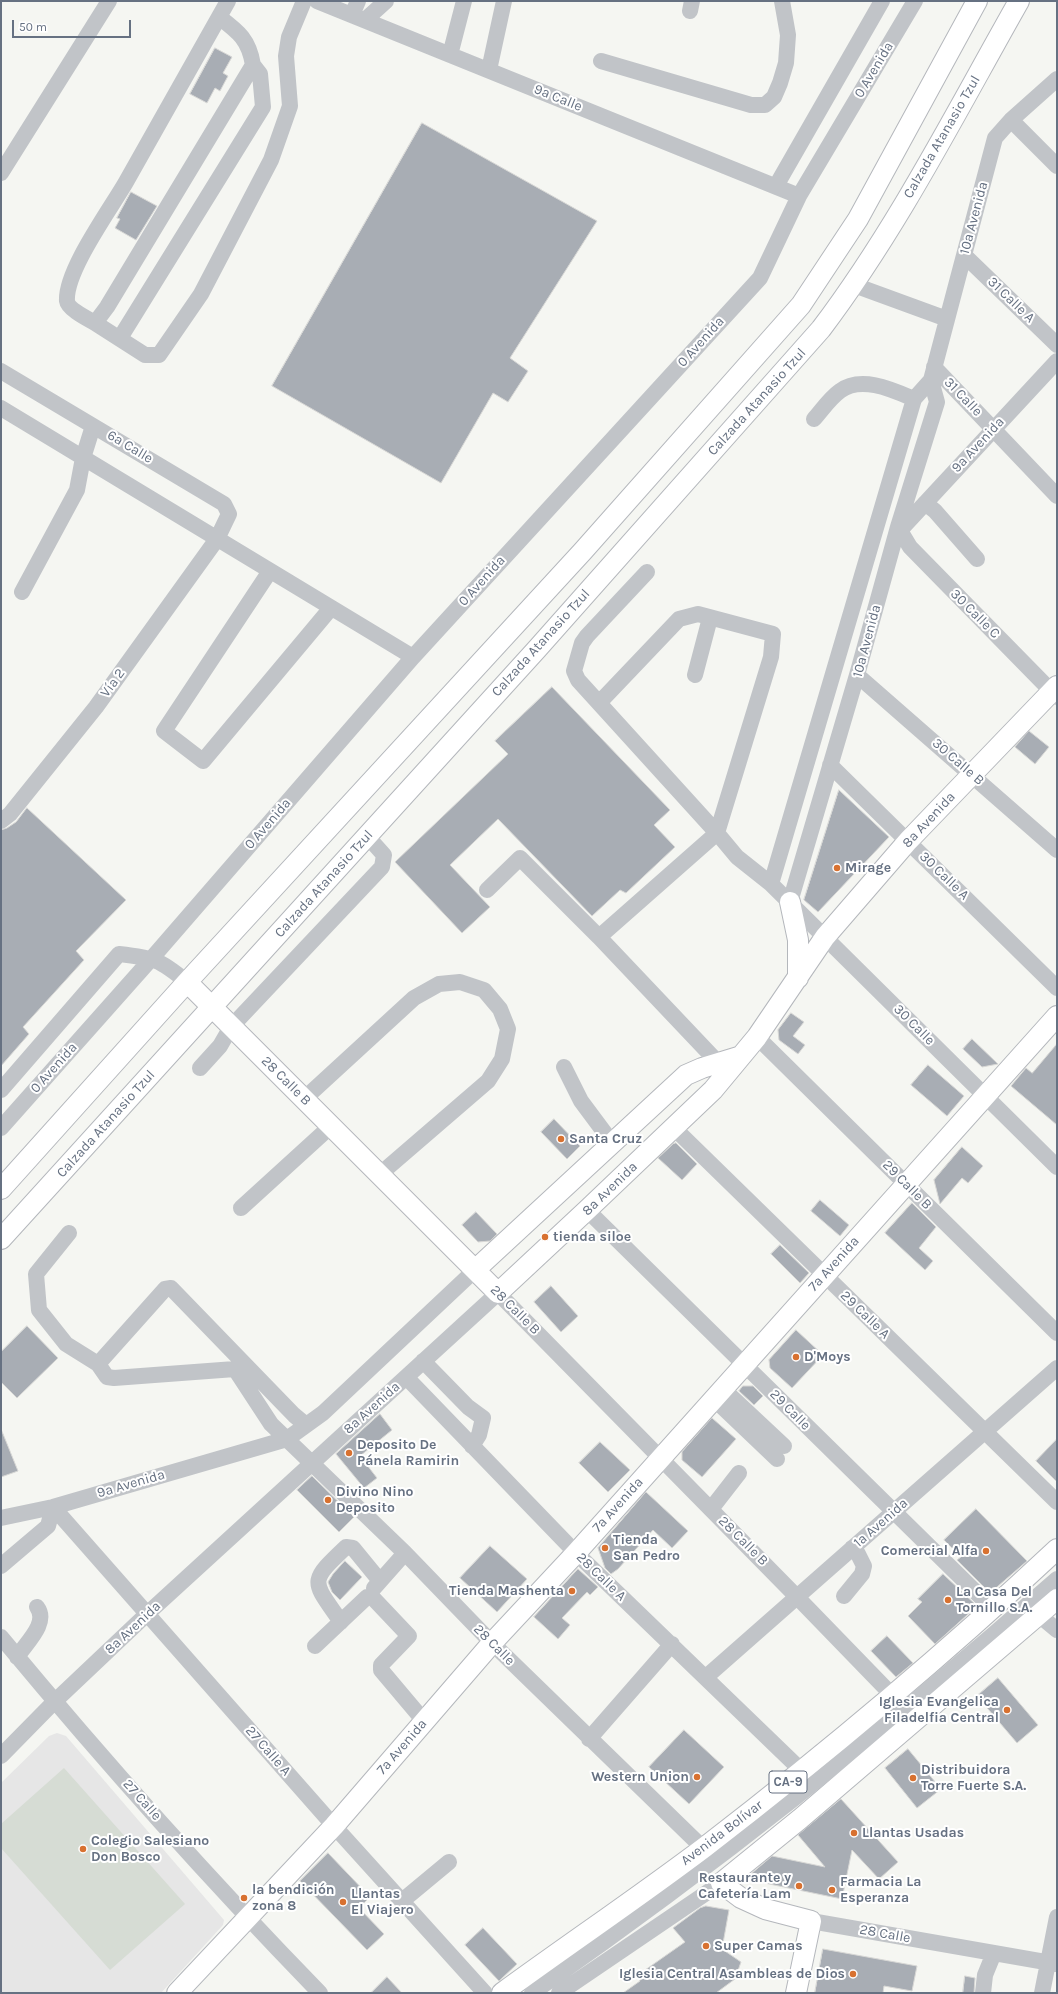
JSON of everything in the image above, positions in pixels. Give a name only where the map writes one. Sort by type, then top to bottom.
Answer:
[{"type":"main road","points":[[1,1189],[187,982],[577,557],[801,304],[858,219],[977,1]]},
{"type":"main road","name":"Calzada Atanasio Tzul","points":[[1,1239],[368,836],[816,335],[854,285],[918,179],[1018,1]]},
{"type":"main road","name":"8a Avenida","points":[[498,1293],[713,1090],[728,1064],[757,1037],[825,937],[908,841],[972,774],[1055,692]]},
{"type":"main road","points":[[790,902],[798,940],[798,978]]},
{"type":"main road","name":"28 Calle B","points":[[187,982],[498,1293]]},
{"type":"main road","name":"7a Avenida","points":[[177,1993],[334,1826],[492,1643],[576,1553],[743,1364],[1057,1016]]},
{"type":"main road","name":"8a Avenida","points":[[475,1270],[686,1076],[728,1064]]},
{"type":"main road","name":"Avenida Bolívar","points":[[502,1993],[703,1848],[802,1771],[893,1696],[993,1609],[1057,1549]]},
{"type":"main road","name":"CA-9","points":[[722,1883],[800,1819],[1057,1599]]},
{"type":"main road","name":"28 Calle","points":[[722,1883],[741,1898],[765,1909],[811,1921]]},
{"type":"main road","points":[[796,1993],[811,1921]]},
{"type":"street","points":[[1,173],[108,1]]},
{"type":"street","points":[[228,1],[125,184],[87,247],[71,279],[67,302],[69,306],[83,317],[120,338],[145,355],[159,356],[201,294],[271,160],[290,106],[286,56],[289,37],[304,1]]},
{"type":"street","name":"9a Calle","points":[[317,1],[358,12],[450,54],[800,196]]},
{"type":"street","points":[[358,12],[386,1]]},
{"type":"street","points":[[450,54],[464,1]]},
{"type":"street","points":[[490,70],[504,1]]},
{"type":"street","points":[[601,61],[751,105],[765,105],[774,97],[786,63],[788,35],[782,1]]},
{"type":"street","name":"0 Avenida","points":[[776,186],[882,1]]},
{"type":"street","name":"0 Avenida","points":[[1,1128],[152,958],[412,657],[760,278],[800,196],[914,1]]},
{"type":"street","points":[[120,338],[263,107],[260,74],[253,65],[251,50],[238,31],[218,17]]},
{"type":"street","points":[[95,323],[108,307],[253,65]]},
{"type":"street","name":"10a Avenida","points":[[771,884],[914,399],[933,373],[995,138],[1011,120],[1057,79]]},
{"type":"street","points":[[1011,120],[1057,166]]},
{"type":"street","name":"31 Calle A","points":[[964,254],[1057,345]]},
{"type":"street","points":[[854,285],[947,319]]},
{"type":"street","name":"9a Avenida","points":[[898,527],[904,526],[1057,361]]},
{"type":"street","name":"6a Calle","points":[[1,371],[224,504],[229,514],[217,539]]},
{"type":"street","name":"10a Avenida","points":[[790,902],[858,675],[898,527],[937,402],[933,373]]},
{"type":"street","name":"31 Calle","points":[[933,373],[993,429],[1057,496]]},
{"type":"street","points":[[814,419],[840,391],[860,384],[887,388],[914,399]]},
{"type":"street","points":[[1,408],[412,657]]},
{"type":"street","points":[[22,592],[78,490],[83,458],[93,426]]},
{"type":"street","points":[[925,503],[935,511],[977,559]]},
{"type":"street","name":"30 Calle C","points":[[898,527],[910,547],[1055,692]]},
{"type":"street","name":"Vía 2","points":[[1,821],[10,814],[96,707],[217,539]]},
{"type":"street","points":[[270,571],[164,731],[203,761],[331,608]]},
{"type":"street","name":"30 Calle","points":[[647,572],[593,629],[582,643],[574,671],[578,680],[737,857],[771,884],[790,902],[1057,1167]]},
{"type":"street","points":[[599,703],[679,619],[698,614],[773,634],[771,657],[717,833],[599,938]]},
{"type":"street","points":[[695,675],[710,618]]},
{"type":"street","name":"30 Calle B","points":[[858,675],[1057,850]]},
{"type":"street","name":"30 Calle A","points":[[830,765],[1057,988]]},
{"type":"street","points":[[200,1068],[220,1046],[231,1027],[382,867],[384,855],[368,836]]},
{"type":"street","points":[[487,890],[520,858],[599,938],[728,1064]]},
{"type":"street","name":"0 Avenida","points":[[1,1090],[119,954]]},
{"type":"street","name":"28 Calle B","points":[[119,954],[152,958],[167,966],[187,982]]},
{"type":"street","points":[[304,1099],[414,998],[439,984],[460,982],[484,990],[500,1009],[508,1029],[502,1059],[488,1081],[379,1175]]},
{"type":"street","name":"29 Calle B","points":[[757,1037],[1057,1333]]},
{"type":"street","points":[[564,1067],[581,1100],[613,1144]]},
{"type":"street","points":[[241,1208],[330,1126]]},
{"type":"street","name":"29 Calle A","points":[[674,1128],[1057,1502]]},
{"type":"street","name":"29 Calle","points":[[587,1210],[993,1609]]},
{"type":"street","points":[[69,1233],[36,1274],[39,1310],[66,1344],[98,1364],[165,1289],[171,1288],[282,1403],[306,1425]]},
{"type":"street","name":"8a Avenida","points":[[287,1439],[323,1413],[475,1270]]},
{"type":"street","name":"28 Calle B","points":[[498,1293],[797,1596],[893,1696]]},
{"type":"street","name":"8a Avenida","points":[[1,1756],[54,1702],[147,1614],[498,1293]]},
{"type":"street","points":[[423,1361],[468,1406],[483,1418],[483,1425],[472,1446]]},
{"type":"street","name":"28 Calle","points":[[98,1364],[107,1377],[114,1378],[235,1369],[272,1424],[405,1553],[492,1643],[589,1739],[703,1848]]},
{"type":"street","name":"1a Avenida","points":[[706,1677],[1057,1368]]},
{"type":"street","name":"28 Calle A","points":[[406,1377],[576,1553],[802,1771]]},
{"type":"street","points":[[718,1393],[781,1452]]},
{"type":"street","points":[[268,1418],[282,1403]]},
{"type":"street","name":"9a Avenida","points":[[1,1518],[53,1507],[287,1439]]},
{"type":"street","points":[[711,1509],[739,1473]]},
{"type":"street","points":[[1,1566],[48,1526],[53,1507]]},
{"type":"street","name":"27 Calle A","points":[[53,1507],[334,1826],[485,1993]]},
{"type":"street","points":[[341,1622],[319,1588],[318,1580],[321,1572],[331,1561],[346,1547],[353,1548],[380,1581]]},
{"type":"street","points":[[844,1596],[862,1574],[864,1566],[858,1554],[852,1548]]},
{"type":"street","points":[[315,1646],[367,1597],[405,1553]]},
{"type":"street","points":[[532,1993],[718,1858],[858,1747],[1057,1579]]},
{"type":"street","points":[[367,1597],[373,1598],[410,1636],[381,1665],[381,1670],[424,1721]]},
{"type":"street","points":[[17,1657],[37,1630],[41,1612],[37,1607]]},
{"type":"street","points":[[1039,1615],[1057,1630]]},
{"type":"street","name":"27 Calle","points":[[1,1637],[54,1702],[247,1918],[320,1993]]},
{"type":"street","points":[[589,1739],[672,1644]]},
{"type":"street","points":[[402,1901],[449,1862]]},
{"type":"street","name":"CA-9","points":[[559,1993],[722,1883]]},
{"type":"street","points":[[1042,1993],[1053,1963],[1057,1917]]},
{"type":"street","name":"28 Calle","points":[[811,1921],[1053,1963]]},
{"type":"street","points":[[983,1993],[985,1975],[994,1953]]},
{"type":"shaded area","name":"Colegio Salesiano Don Bosco","points":[[57,1733],[66,1736],[224,1920],[223,1925],[161,1993],[1,1993],[1,1783],[49,1736]]},
{"type":"shaded area","points":[[64,1768],[185,1904],[110,1970],[1,1848],[1,1824]]},
{"type":"building","points":[[215,48],[232,57],[223,73],[228,76],[220,91],[215,88],[207,103],[190,94]]},
{"type":"building","points":[[422,123],[597,221],[510,358],[528,371],[508,402],[493,393],[441,483],[272,386]]},
{"type":"building","points":[[131,192],[157,206],[136,240],[115,228],[120,219],[117,218]]},
{"type":"building","points":[[552,687],[670,810],[654,825],[675,847],[626,893],[620,890],[592,916],[498,819],[450,865],[490,907],[462,933],[395,862],[508,754],[495,741]]},
{"type":"building","points":[[1029,731],[1049,747],[1035,764],[1015,747]]},
{"type":"building","name":"Mirage","points":[[839,790],[889,837],[818,912],[804,900]]},
{"type":"building","points":[[27,808],[126,900],[76,951],[84,960],[23,1027],[29,1034],[1,1066],[1,830],[16,822]]},
{"type":"building","points":[[791,1013],[804,1022],[793,1036],[805,1045],[798,1054],[779,1040],[778,1030]]},
{"type":"building","points":[[972,1039],[998,1064],[982,1067],[963,1049]]},
{"type":"building","points":[[1057,1044],[1057,1125],[1011,1086],[1026,1068],[1032,1073]]},
{"type":"building","points":[[928,1065],[964,1096],[947,1116],[911,1085]]},
{"type":"building","name":"Santa Cruz","points":[[554,1119],[580,1146],[567,1159],[541,1132]]},
{"type":"building","points":[[676,1143],[697,1164],[682,1180],[658,1158]]},
{"type":"building","points":[[962,1147],[983,1166],[968,1183],[962,1178],[940,1204],[934,1180]]},
{"type":"building","points":[[820,1200],[849,1225],[840,1236],[811,1211]]},
{"type":"building","points":[[912,1203],[936,1227],[919,1248],[933,1261],[925,1270],[885,1233]]},
{"type":"building","points":[[476,1212],[497,1234],[490,1241],[478,1242],[462,1225]]},
{"type":"building","points":[[780,1245],[809,1273],[800,1283],[771,1254]]},
{"type":"building","points":[[551,1286],[578,1316],[561,1332],[534,1302]]},
{"type":"building","points":[[27,1326],[58,1358],[17,1398],[1,1382],[1,1352]]},
{"type":"building","name":"D'Moys","points":[[796,1330],[823,1355],[792,1388],[770,1368],[769,1360]]},
{"type":"building","points":[[743,1386],[753,1386],[763,1396],[754,1405],[739,1391]]},
{"type":"building","name":"Deposito De Pánela Ramirin","points":[[380,1414],[392,1430],[360,1456],[377,1478],[364,1488],[336,1454]]},
{"type":"building","points":[[712,1418],[736,1439],[702,1477],[682,1460],[682,1452]]},
{"type":"building","points":[[1,1429],[18,1471],[1,1477]]},
{"type":"building","points":[[1057,1439],[1057,1482],[1036,1461]]},
{"type":"building","points":[[600,1442],[630,1470],[608,1492],[579,1463]]},
{"type":"building","name":"Divino Nino Deposito","points":[[312,1476],[354,1517],[339,1532],[297,1490]]},
{"type":"building","points":[[646,1492],[688,1531],[672,1548],[653,1530],[618,1569],[611,1574],[605,1568],[598,1548]]},
{"type":"building","name":"Comercial Alfa","points":[[976,1509],[1027,1561],[990,1593],[957,1560],[961,1557],[944,1540]]},
{"type":"building","points":[[490,1546],[527,1579],[497,1612],[460,1578]]},
{"type":"building","points":[[345,1561],[362,1577],[340,1600],[332,1592],[328,1582]]},
{"type":"building","points":[[578,1569],[598,1587],[590,1595],[587,1592],[562,1618],[570,1625],[558,1639],[534,1617]]},
{"type":"building","name":"La Casa Del Tornillo S.A.","points":[[943,1574],[977,1606],[935,1644],[908,1616],[922,1602],[918,1599]]},
{"type":"building","points":[[887,1636],[913,1663],[896,1677],[871,1651]]},
{"type":"building","name":"Iglesia Evangelica Filadelfia Central","points":[[998,1678],[1038,1725],[1017,1743],[977,1696]]},
{"type":"building","points":[[684,1730],[724,1767],[689,1804],[649,1767]]},
{"type":"building","name":"Distribuidora Torre Fuerte S.A.","points":[[908,1749],[941,1789],[917,1808],[885,1768]]},
{"type":"building","points":[[841,1799],[898,1862],[879,1879],[852,1850],[842,1899],[745,1879],[772,1856],[825,1867],[798,1835]]},
{"type":"building","name":"Llantas El Viajero","points":[[328,1853],[370,1897],[359,1908],[384,1934],[367,1950],[300,1881]]},
{"type":"building","points":[[706,1906],[729,1910],[722,1949],[741,1962],[735,1979],[716,1993],[623,1993],[640,1981],[638,1975],[685,1942],[673,1928],[700,1908]]},
{"type":"building","points":[[483,1928],[517,1964],[499,1981],[465,1945]]},
{"type":"building","name":"Iglesia Central Asambleas de Dios","points":[[823,1949],[917,1966],[912,1991],[884,1986],[883,1993],[815,1993]]},
{"type":"building","points":[[965,1976],[975,1978],[974,1993],[963,1993]]},
{"type":"building","points":[[387,1977],[402,1993],[371,1993]]},
{"type":"place","name":"Mirage","points":[[837,868]]},
{"type":"place","name":"Santa Cruz","points":[[561,1139]]},
{"type":"place","name":"tienda siloe","points":[[545,1237]]},
{"type":"place","name":"D'Moys","points":[[796,1357]]},
{"type":"place","name":"Deposito De Pánela Ramirin","points":[[349,1453]]},
{"type":"place","name":"Divino Nino Deposito","points":[[328,1500]]},
{"type":"place","name":"Tienda San Pedro","points":[[605,1548]]},
{"type":"place","name":"Comercial Alfa","points":[[986,1551]]},
{"type":"place","name":"Tienda Mashenta","points":[[572,1591]]},
{"type":"place","name":"La Casa Del Tornillo S.A.","points":[[948,1600]]},
{"type":"place","name":"Iglesia Evangelica Filadelfia Central","points":[[1007,1710]]},
{"type":"place","name":"Western Union","points":[[697,1777]]},
{"type":"place","name":"Distribuidora Torre Fuerte S.A.","points":[[913,1778]]},
{"type":"place","name":"Llantas Usadas","points":[[854,1833]]},
{"type":"place","name":"Colegio Salesiano Don Bosco","points":[[83,1849]]},
{"type":"place","name":"Restaurante y Cafetería Lam","points":[[799,1886]]},
{"type":"place","name":"Farmacia La Esperanza","points":[[832,1890]]},
{"type":"place","name":"la bendición zona 8","points":[[244,1898]]},
{"type":"place","name":"Llantas El Viajero","points":[[343,1902]]},
{"type":"place","name":"Super Camas","points":[[706,1946]]},
{"type":"place","name":"Iglesia Central Asambleas de Dios","points":[[853,1974]]}]
